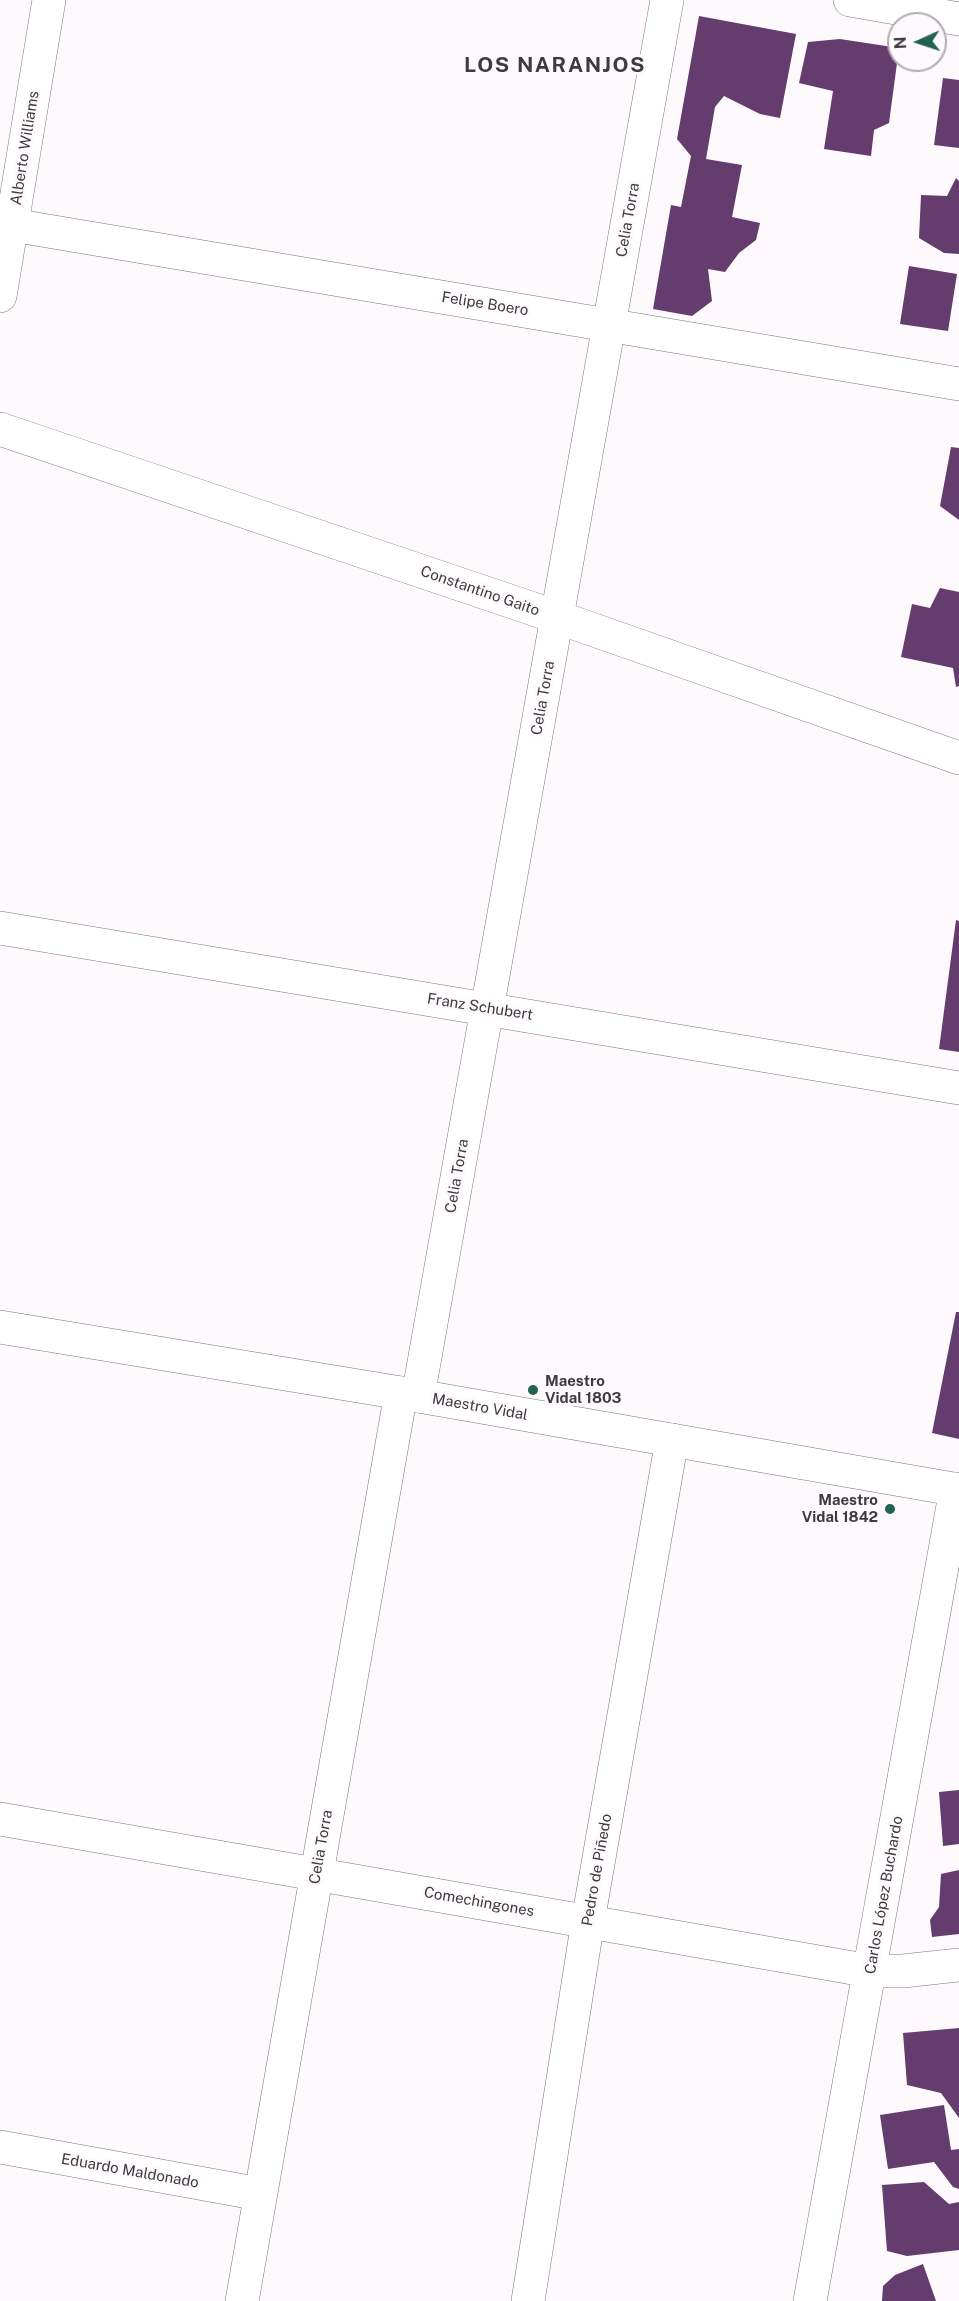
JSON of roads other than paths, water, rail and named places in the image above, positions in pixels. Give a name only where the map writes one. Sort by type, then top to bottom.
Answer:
[{"type":"street","name":"Alberto Williams","points":[[0,296],[49,0]]},
{"type":"street","name":"Celia Torra","points":[[242,2301],[316,1875],[409,1394],[487,1008],[667,0]]},
{"type":"street","points":[[850,0],[959,19]]},
{"type":"street","name":"Felipe Boero","points":[[12,225],[959,384]]},
{"type":"street","name":"Constantino Gaito","points":[[0,429],[557,617],[959,758]]},
{"type":"street","name":"Franz Schubert","points":[[0,928],[959,1088]]},
{"type":"street","name":"Maestro Vidal","points":[[0,1327],[409,1394],[958,1490]]},
{"type":"street","name":"Pedro de Piñedo","points":[[528,2301],[588,1921],[672,1440]]},
{"type":"street","name":"Carlos López Buchardo","points":[[810,2301],[958,1490]]},
{"type":"street","name":"Comechingones","points":[[0,1819],[870,1971],[903,1971],[959,1965]]},
{"type":"street","name":"Eduardo Maldonado","points":[[0,2148],[260,2194]]},
{"type":"place","name":"Maestro Vidal 1803","points":[[533,1390]]},
{"type":"place","name":"Maestro Vidal 1842","points":[[890,1509]]},
{"type":"district","name":"LOS NARANJOS","points":[[555,66]]}]
